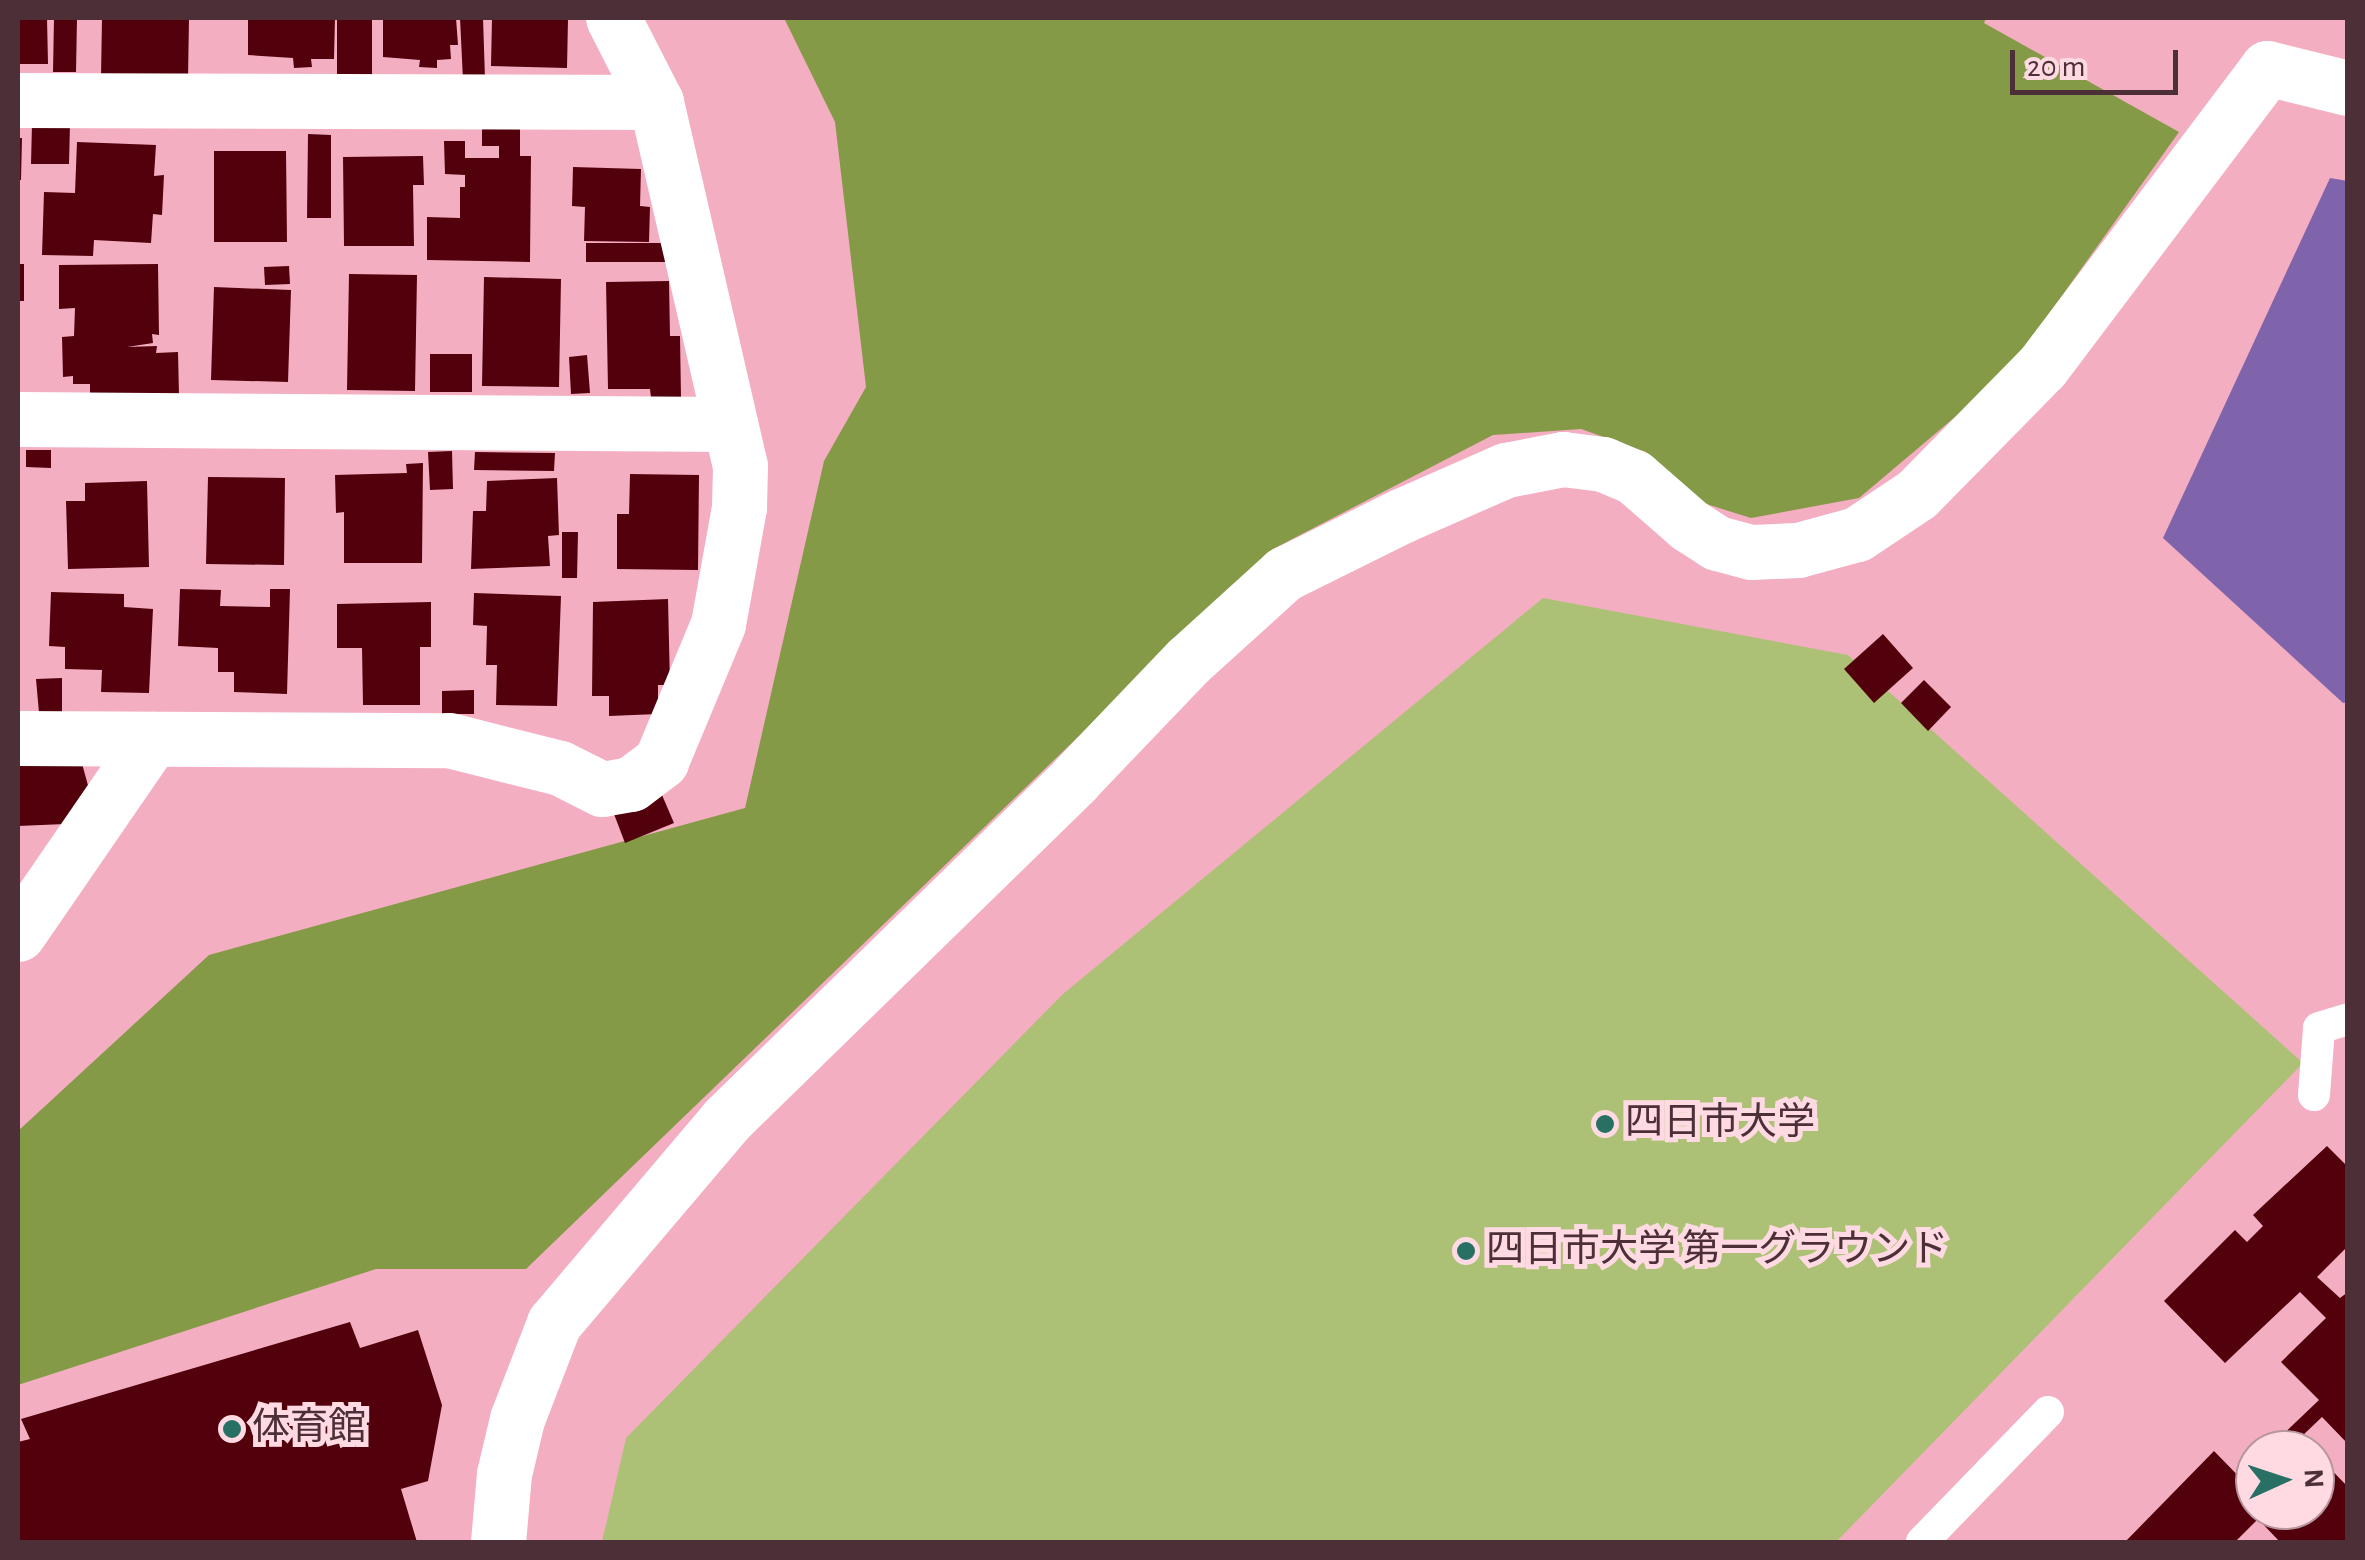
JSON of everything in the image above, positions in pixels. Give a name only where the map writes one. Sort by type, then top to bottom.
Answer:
[{"type":"street","points":[[18,738],[449,740],[560,768],[602,790],[631,784],[662,761],[718,624],[739,507],[740,466],[656,102],[613,18]]},
{"type":"street","points":[[498,1542],[504,1474],[517,1419],[554,1323],[726,1120],[1076,778],[1188,661],[1284,574],[1506,470],[1563,459],[1604,464],[1634,476],[1688,525],[1718,542],[1752,552],[1798,550],[1858,534],[1917,494],[2042,367],[2267,68],[2348,88]]},
{"type":"street","points":[[18,100],[656,102]]},
{"type":"street","points":[[18,419],[730,424]]},
{"type":"street","points":[[18,934],[152,740]]},
{"type":"lane","points":[[2314,1096],[2319,1028],[2348,1019]]},
{"type":"lane","points":[[1922,1542],[2048,1412]]},
{"type":"green space","points":[[784,18],[1986,18],[1984,23],[2179,132],[2006,374],[1859,498],[1751,518],[1703,503],[1646,452],[1581,429],[1493,435],[1273,549],[526,1269],[376,1269],[18,1385],[18,1131],[209,955],[745,808],[824,461],[866,387],[835,122]]},
{"type":"green space","name":"四日市大学 第一グラウンド","points":[[1543,598],[1848,655],[2303,1063],[1836,1542],[602,1542],[626,1438],[1063,994]]},
{"type":"shaded area","points":[[2330,178],[2348,181],[2348,702],[2343,703],[2163,538]]},
{"type":"building","points":[[18,18],[47,18],[48,64],[18,64]]},
{"type":"building","points":[[54,18],[77,18],[76,72],[53,72]]},
{"type":"building","points":[[102,18],[189,18],[188,79],[101,78]]},
{"type":"building","points":[[248,18],[335,18],[334,59],[311,59],[312,67],[294,68],[293,58],[248,55]]},
{"type":"building","points":[[383,18],[456,18],[458,45],[450,45],[451,59],[437,60],[437,68],[419,67],[420,60],[383,57]]},
{"type":"building","points":[[460,18],[483,18],[485,79],[463,80]]},
{"type":"building","points":[[492,18],[568,19],[567,68],[491,66]]},
{"type":"building","points":[[337,19],[372,20],[372,80],[337,79]]},
{"type":"building","points":[[32,124],[70,124],[69,164],[31,164]]},
{"type":"building","points":[[482,127],[520,128],[520,156],[531,156],[530,262],[427,260],[427,217],[460,218],[460,187],[465,187],[465,175],[445,174],[444,141],[465,141],[465,158],[499,158],[499,146],[482,146]]},
{"type":"building","points":[[308,134],[331,135],[331,218],[307,218]]},
{"type":"building","points":[[18,138],[22,138],[21,180],[18,180]]},
{"type":"building","points":[[77,142],[156,145],[154,176],[164,175],[162,215],[153,214],[151,243],[94,240],[93,256],[42,255],[44,192],[75,193]]},
{"type":"building","points":[[214,151],[286,151],[287,242],[214,242]]},
{"type":"building","points":[[423,156],[424,185],[413,185],[414,246],[344,246],[343,157]]},
{"type":"building","points":[[573,167],[641,169],[640,206],[650,207],[649,242],[584,241],[585,207],[572,206]]},
{"type":"building","points":[[586,243],[665,243],[665,262],[586,262]]},
{"type":"building","points":[[18,264],[24,264],[24,301],[18,301]]},
{"type":"building","points":[[158,264],[159,335],[152,334],[153,343],[127,347],[157,346],[156,353],[178,352],[179,395],[90,394],[90,384],[73,384],[73,376],[63,377],[62,337],[74,336],[75,308],[59,309],[59,265]]},
{"type":"building","points":[[289,266],[290,284],[265,285],[264,267]]},
{"type":"building","points":[[349,274],[417,275],[415,391],[347,390]]},
{"type":"building","points":[[484,277],[561,279],[559,387],[482,386]]},
{"type":"building","points":[[669,281],[670,336],[680,336],[681,397],[651,398],[650,389],[608,389],[606,282]]},
{"type":"building","points":[[214,287],[291,290],[288,382],[211,380]]},
{"type":"building","points":[[430,354],[472,354],[472,392],[430,392]]},
{"type":"building","points":[[587,355],[590,393],[571,394],[569,357]]},
{"type":"building","points":[[26,450],[51,450],[51,468],[26,467]]},
{"type":"building","points":[[452,451],[453,489],[430,490],[428,452]]},
{"type":"building","points":[[475,452],[555,453],[554,471],[474,470]]},
{"type":"building","points":[[423,463],[422,563],[344,563],[344,512],[336,513],[335,475],[407,473],[406,464]]},
{"type":"building","points":[[630,474],[699,475],[698,570],[617,569],[617,514],[629,514]]},
{"type":"building","points":[[208,477],[285,478],[284,565],[206,564]]},
{"type":"building","points":[[557,478],[559,535],[548,536],[550,566],[471,569],[473,511],[486,511],[487,481]]},
{"type":"building","points":[[147,481],[149,567],[68,569],[66,501],[85,501],[85,483]]},
{"type":"building","points":[[562,532],[578,532],[577,578],[562,578]]},
{"type":"building","points":[[180,589],[221,590],[220,606],[270,607],[270,589],[290,589],[287,694],[234,692],[234,672],[218,672],[218,648],[178,646]]},
{"type":"building","points":[[51,592],[124,594],[124,607],[153,609],[149,693],[101,692],[102,670],[65,669],[65,647],[49,646]]},
{"type":"building","points":[[474,593],[561,596],[557,706],[496,705],[497,665],[486,665],[487,626],[473,625]]},
{"type":"building","points":[[668,599],[670,685],[658,685],[658,714],[609,716],[609,696],[592,696],[593,602]]},
{"type":"building","points":[[431,602],[431,647],[420,647],[420,705],[363,705],[362,648],[337,648],[337,604]]},
{"type":"building","points":[[1883,634],[1913,668],[1874,703],[1844,669]]},
{"type":"building","points":[[62,678],[62,712],[39,713],[36,679]]},
{"type":"building","points":[[1924,680],[1951,707],[1928,731],[1901,703]]},
{"type":"building","points":[[474,690],[474,714],[442,714],[442,691]]},
{"type":"building","points":[[18,760],[81,760],[89,789],[65,824],[18,826]]},
{"type":"building","points":[[662,795],[674,823],[625,843],[614,814]]},
{"type":"building","points":[[2327,1146],[2348,1167],[2348,1246],[2317,1277],[2340,1298],[2348,1292],[2348,1444],[2322,1417],[2308,1430],[2287,1430],[2319,1400],[2281,1362],[2326,1318],[2300,1292],[2225,1363],[2164,1301],[2235,1230],[2247,1242],[2263,1226],[2253,1215]]},
{"type":"building","name":"体育館","points":[[350,1322],[360,1348],[418,1330],[442,1405],[428,1481],[401,1489],[417,1542],[18,1542],[18,1442],[30,1439],[21,1419]]},
{"type":"building","points":[[2214,1451],[2235,1473],[2235,1530],[2247,1530],[2235,1542],[2125,1542]]},
{"type":"building","points":[[2335,1474],[2348,1487],[2348,1542],[2280,1542],[2269,1530],[2335,1530]]},
{"type":"place","name":"四日市大学","points":[[1605,1124]]},
{"type":"place","name":"四日市大学 第一グラウンド","points":[[1466,1251]]},
{"type":"place","name":"体育館","points":[[232,1429]]}]
